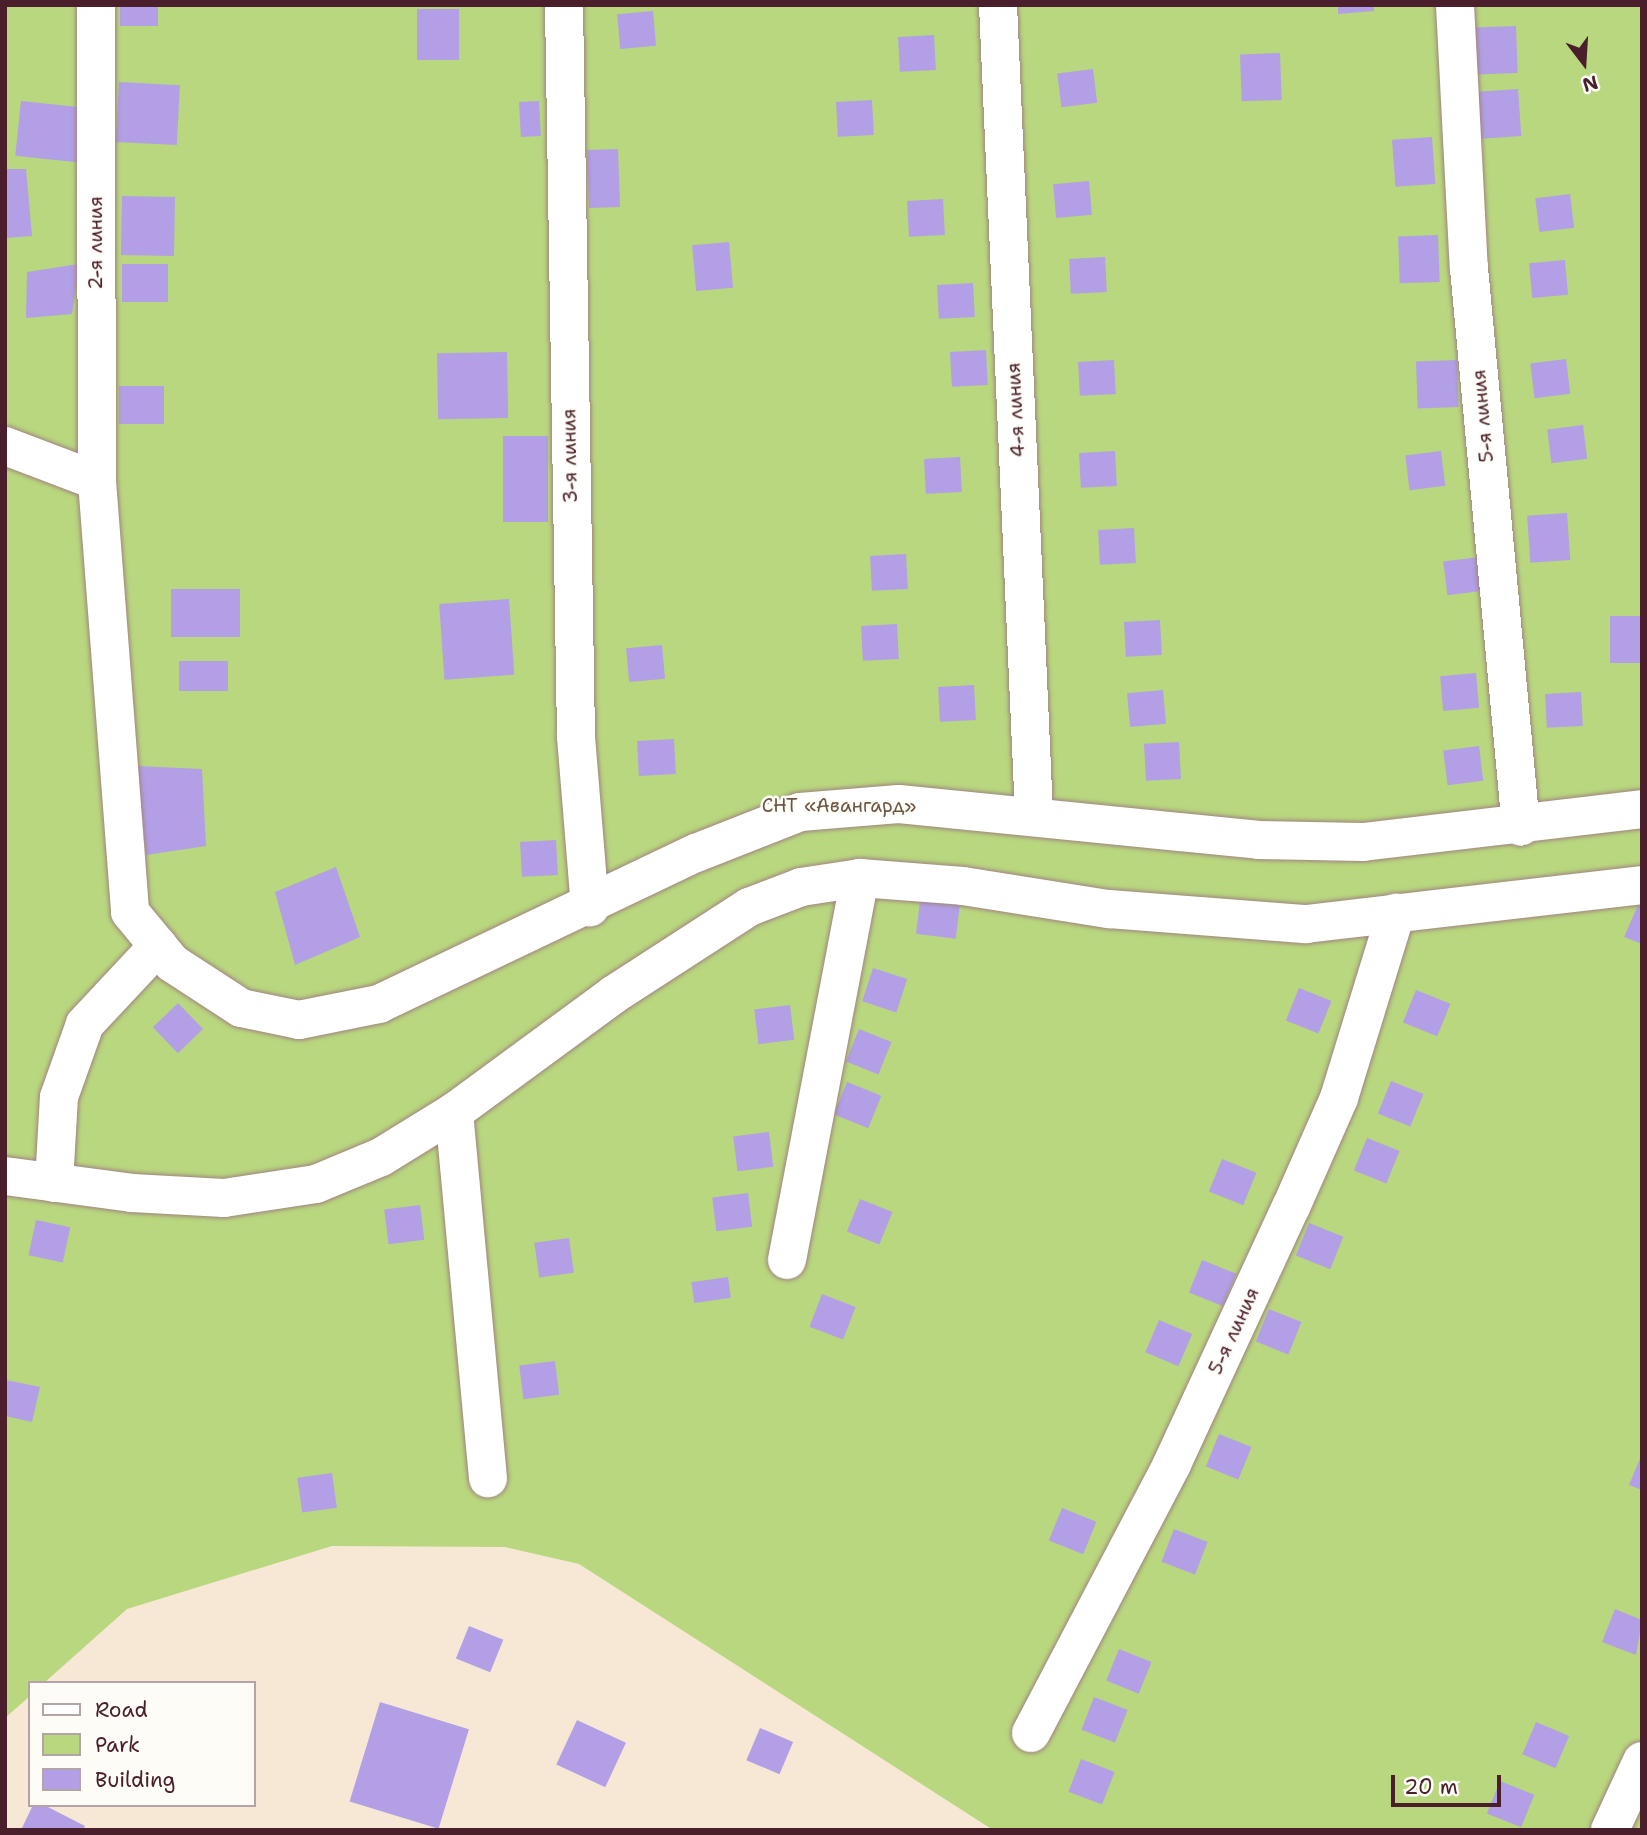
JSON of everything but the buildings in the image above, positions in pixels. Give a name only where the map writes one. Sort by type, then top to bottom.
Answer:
[{"type":"street","name":"2-я линия","points":[[96,5],[97,481],[130,912],[172,963],[242,1008],[299,1020],[379,1004],[590,907],[696,853],[800,812],[899,804],[1034,814],[1259,839],[1363,842],[1521,827],[1642,809]]},
{"type":"street","name":"3-я линия","points":[[564,5],[576,737],[590,907]]},
{"type":"street","name":"4-я линия","points":[[998,5],[1034,814]]},
{"type":"street","name":"5-я линия","points":[[1455,5],[1469,268],[1521,827]]},
{"type":"street","points":[[5,446],[97,481]]},
{"type":"street","points":[[787,1260],[860,878]]},
{"type":"street","points":[[5,1177],[224,1198],[316,1184],[381,1157],[454,1112],[613,995],[749,907],[801,887],[860,878],[962,886],[1109,909],[1306,923],[1642,885]]},
{"type":"street","name":"5-я линия","points":[[1031,1733],[1172,1464],[1292,1207],[1339,1098],[1396,913]]},
{"type":"street","points":[[54,1183],[59,1097],[85,1024],[158,946]]},
{"type":"street","points":[[454,1112],[488,1478]]},
{"type":"street","points":[[1609,1830],[1642,1760]]},
{"type":"green space","name":"СНТ «Авангард»","points":[[5,5],[1642,5],[1642,1830],[993,1830],[579,1564],[505,1547],[332,1546],[127,1609],[46,1681],[28,1681],[28,1698],[5,1718]]}]
